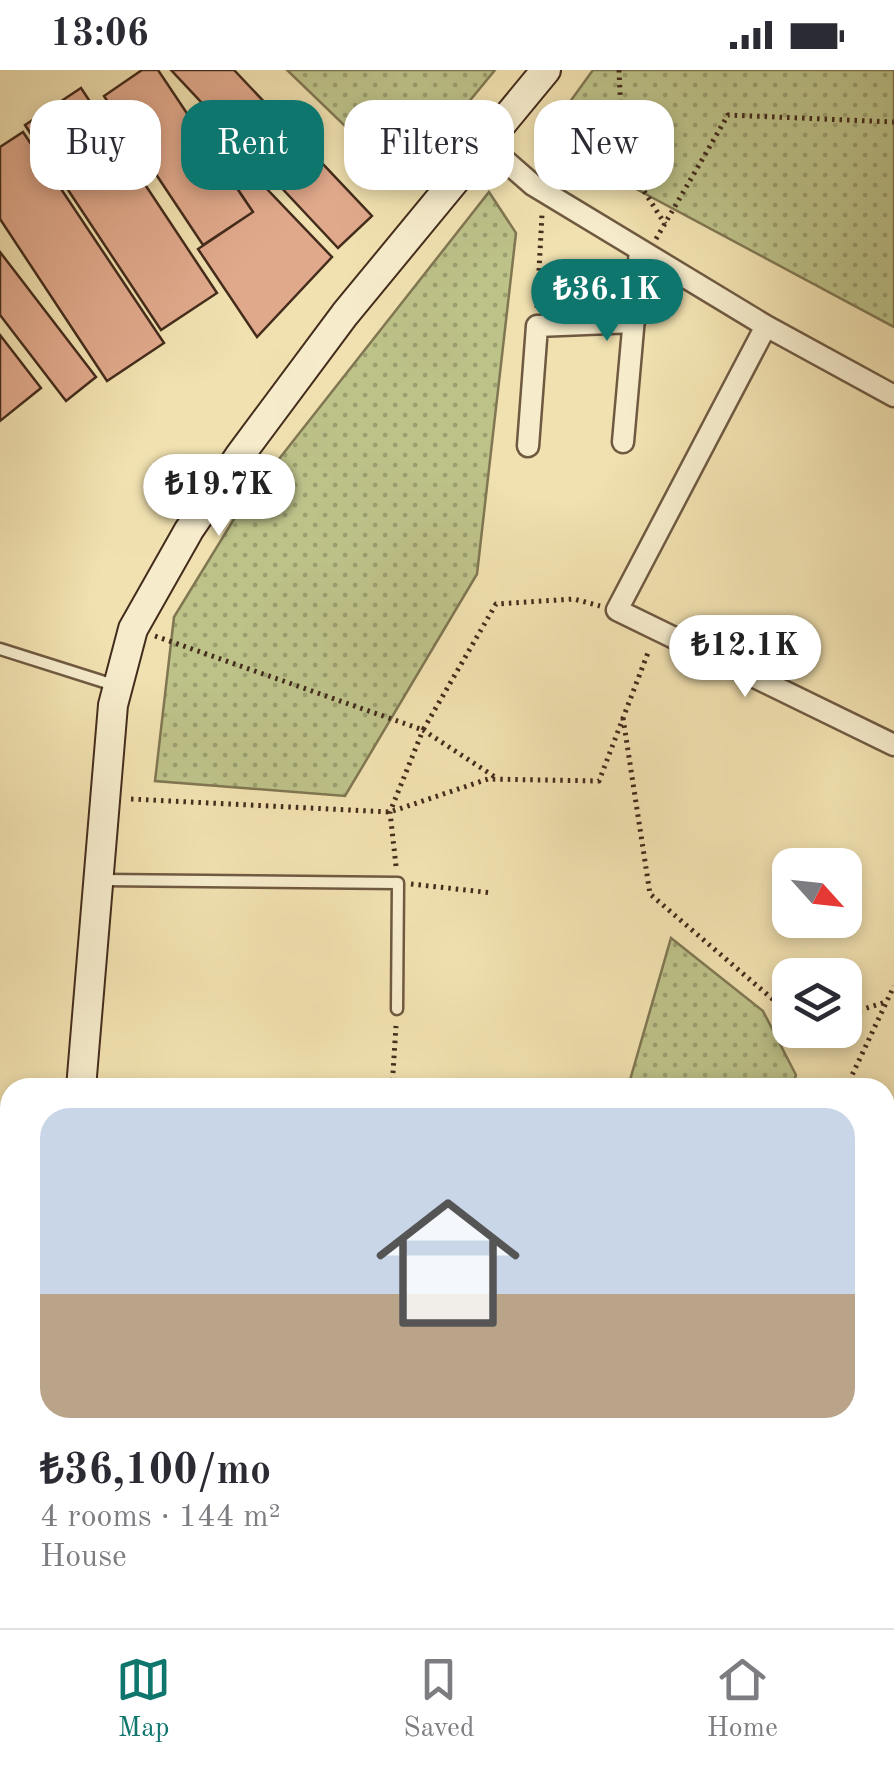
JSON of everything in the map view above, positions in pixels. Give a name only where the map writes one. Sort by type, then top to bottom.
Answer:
[{"type":"street","points":[[514,108],[546,70]]},
{"type":"street","points":[[514,167],[543,191],[766,326],[894,396]]},
{"type":"street","points":[[82,1078],[104,798],[118,687],[134,629],[190,530],[240,455],[345,314],[447,190]]},
{"type":"street","points":[[623,442],[644,252]]},
{"type":"street","points":[[528,446],[537,326],[634,322]]},
{"type":"street","points":[[766,326],[617,610],[894,744]]},
{"type":"lane","points":[[0,650],[118,687]]},
{"type":"lane","points":[[96,880],[398,883],[397,1009]]},
{"type":"path","points":[[619,70],[623,158],[664,224]]},
{"type":"path","points":[[644,252],[728,115],[894,122]]},
{"type":"path","points":[[537,326],[543,191]]},
{"type":"path","points":[[493,892],[398,883],[390,812],[422,730],[496,604],[574,599],[617,610]]},
{"type":"path","points":[[134,629],[422,730],[498,779]]},
{"type":"path","points":[[104,798],[390,812],[498,779],[599,781],[657,630]]},
{"type":"path","points":[[623,717],[650,894],[772,999]]},
{"type":"path","points":[[851,1078],[894,986]]},
{"type":"path","points":[[862,1010],[886,1002]]},
{"type":"path","points":[[393,1078],[397,1009]]},
{"type":"green space","points":[[287,70],[495,70],[470,100],[344,100],[344,125],[324,106],[324,100],[318,100]]},
{"type":"green space","points":[[593,70],[894,70],[894,327],[638,190],[674,190],[674,100],[571,100]]},
{"type":"green space","points":[[489,192],[516,233],[477,574],[345,796],[155,781],[174,617],[242,506]]},
{"type":"green space","points":[[671,938],[763,1011],[772,1028],[772,1048],[782,1048],[795,1078],[631,1078]]},
{"type":"building","points":[[142,70],[158,70],[181,104],[181,190],[238,190],[253,212],[203,245],[161,182],[161,100],[107,100],[104,96]]},
{"type":"building","points":[[171,70],[234,70],[262,100],[199,100]]},
{"type":"building","points":[[81,88],[89,100],[63,100]]},
{"type":"building","points":[[23,132],[30,142],[30,190],[62,190],[164,343],[107,381],[0,219],[0,147]]},
{"type":"building","points":[[324,165],[372,216],[338,248],[284,190],[324,190]]},
{"type":"building","points":[[68,190],[149,190],[217,293],[161,330]]},
{"type":"building","points":[[238,190],[268,190],[332,257],[257,337],[198,249],[253,212]]},
{"type":"building","points":[[0,252],[96,377],[66,401],[0,315]]},
{"type":"building","points":[[0,335],[41,388],[0,421]]}]
